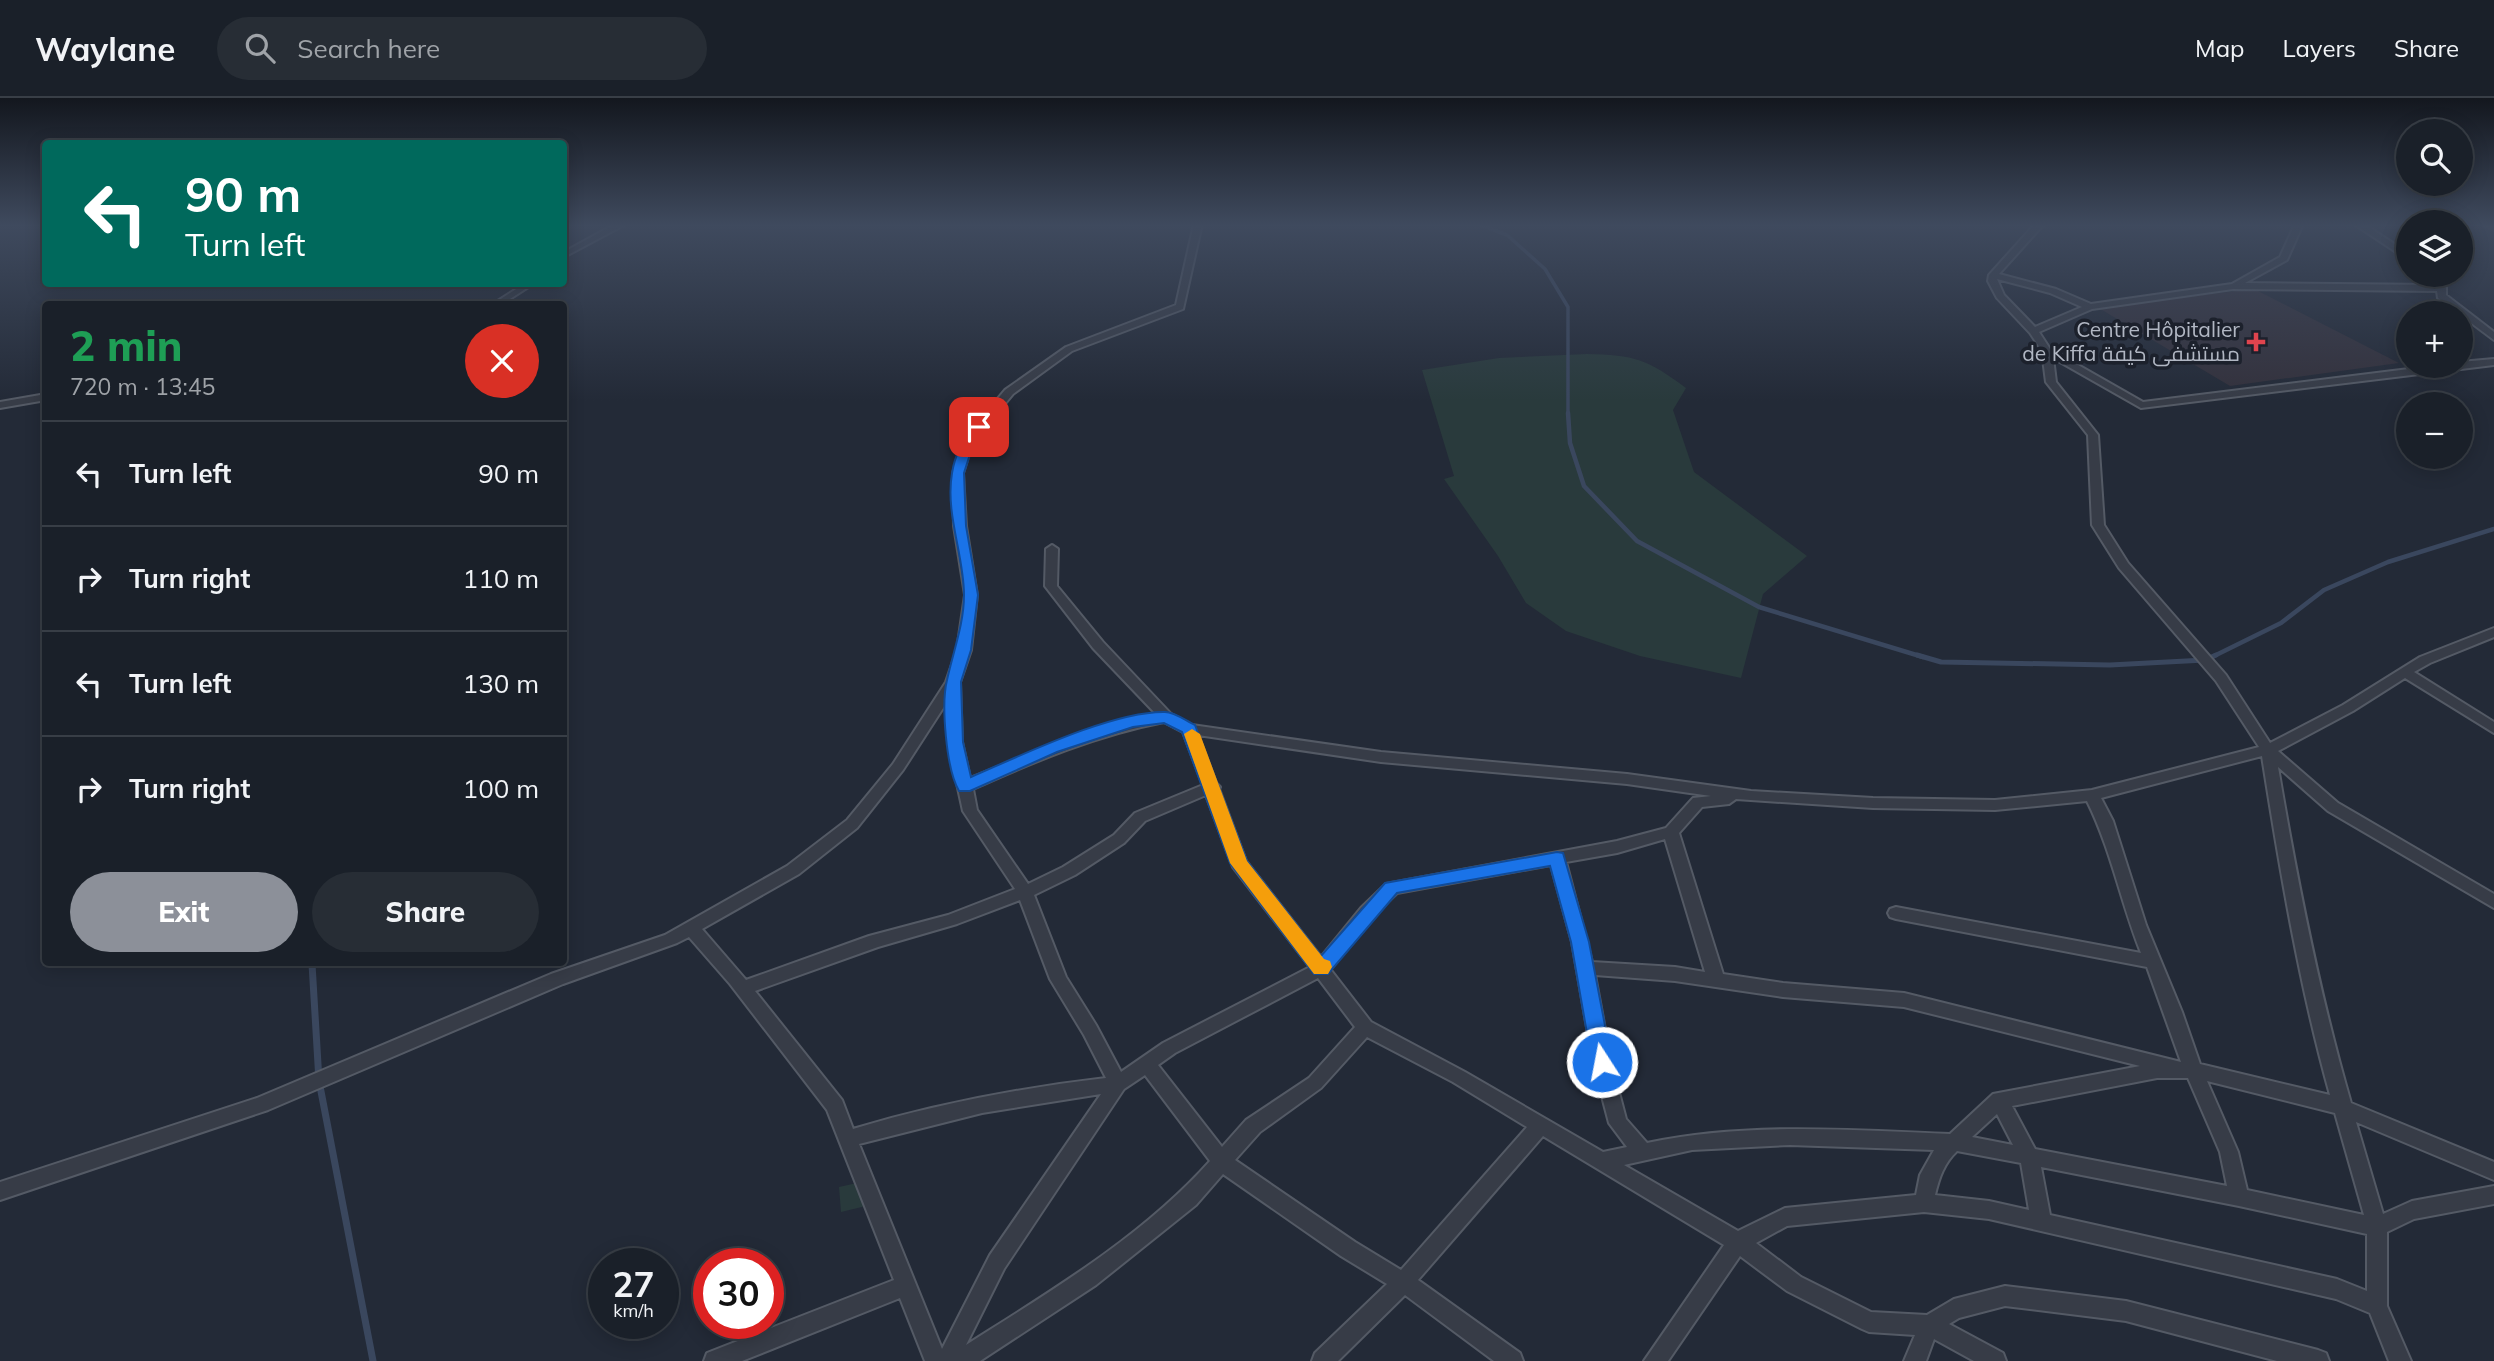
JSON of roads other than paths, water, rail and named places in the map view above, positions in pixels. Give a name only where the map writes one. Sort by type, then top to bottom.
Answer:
[{"type":"street","points":[[0,1191],[261,1104],[557,979],[671,939],[793,870],[852,824],[898,767],[953,682],[964,650],[971,595],[960,526],[958,473],[968,441],[1009,392],[1069,349],[1180,307],[1185,283]]},
{"type":"street","points":[[1994,283],[2000,296],[2034,331],[2047,351],[2051,382],[2093,435],[2098,525],[2123,565],[2221,678],[2268,750],[2333,807],[2494,902]]},
{"type":"street","points":[[2023,283],[2053,291],[2090,307]]},
{"type":"street","points":[[2233,286],[2239,283]]},
{"type":"street","points":[[2034,331],[2090,307],[2233,286],[2442,288],[2441,296],[2494,337]]},
{"type":"street","points":[[502,301],[524,287]]},
{"type":"street","points":[[2047,351],[2141,405],[2396,373]]},
{"type":"street","points":[[2473,364],[2494,362]]},
{"type":"street","points":[[0,405],[42,398]]},
{"type":"street","points":[[1052,549],[1051,586],[1098,645],[1166,717],[1189,729],[1381,757],[1627,779],[1751,796],[1873,803],[1995,805],[2092,795],[2268,750],[2348,708],[2425,660],[2494,632]]},
{"type":"street","points":[[2406,673],[2494,728]]},
{"type":"street","points":[[953,682],[955,742],[970,811],[1025,892],[1058,979],[1090,1030],[1118,1084]]},
{"type":"street","points":[[964,787],[1051,748],[1131,723],[1166,717]]},
{"type":"street","points":[[1189,729],[1213,787],[1239,863],[1365,1027],[1541,1125],[1738,1242],[1794,1284],[1869,1322],[1929,1325],[1995,1361]]},
{"type":"street","points":[[2268,750],[2291,891],[2325,1045],[2346,1110],[2377,1227],[2377,1306],[2400,1361]]},
{"type":"street","points":[[743,988],[874,942],[951,920],[1025,892],[1069,871],[1119,839],[1140,817],[1213,787]]},
{"type":"street","points":[[2092,795],[2105,821],[2138,925],[2193,1070],[2230,1152],[2239,1197]]},
{"type":"street","points":[[947,1361],[997,1262],[1118,1084],[1169,1048],[1321,969],[1392,888],[1617,847],[1671,832],[1698,802],[1751,796]]},
{"type":"street","points":[[1671,832],[1716,980]]},
{"type":"street","points":[[1557,858],[1618,1123],[1643,1152]]},
{"type":"street","points":[[1896,914],[2153,962]]},
{"type":"street","points":[[691,928],[743,988],[835,1107],[936,1361]]},
{"type":"street","points":[[1584,968],[1675,974],[1783,990],[1904,1000],[2299,1094],[2346,1110],[2494,1171]]},
{"type":"street","points":[[961,1361],[1089,1278],[1189,1199],[1253,1126],[1315,1083],[1365,1027]]},
{"type":"street","points":[[1147,1064],[1222,1162],[1348,1249],[1403,1282],[1512,1361]]},
{"type":"street","points":[[1924,1203],[1930,1175],[1943,1152],[1999,1100],[2157,1070],[2193,1070]]},
{"type":"street","points":[[848,1139],[904,1121],[1035,1093],[1118,1084]]},
{"type":"street","points":[[1999,1100],[2029,1156],[2041,1220]]},
{"type":"street","points":[[1322,1361],[1403,1282],[1541,1125]]},
{"type":"street","points":[[1601,1161],[1692,1142],[1790,1137],[1954,1142],[2239,1197],[2377,1227],[2412,1210],[2494,1195]]},
{"type":"street","points":[[1655,1361],[1738,1242],[1785,1217],[1924,1203],[1989,1210],[2041,1220],[2337,1289],[2377,1306]]},
{"type":"street","points":[[715,1361],[907,1285]]},
{"type":"street","points":[[1914,1361],[1929,1325],[1954,1309],[2005,1296],[2126,1311],[2318,1361]]},
{"type":"waterway","points":[[1553,283],[1568,307],[1568,413]]},
{"type":"waterway","points":[[1568,413],[1570,443],[1584,486],[1637,541],[1759,607],[1923,657]]},
{"type":"waterway","points":[[2212,657],[2281,623],[2324,590],[2388,562],[2494,529]]},
{"type":"waterway","points":[[1917,655],[1941,662],[2110,665],[2205,660],[2216,655]]},
{"type":"waterway","points":[[312,966],[319,1081],[373,1361]]},
{"type":"place","name":"Centre Hôpitalier de Kiffa مستشفى كيفة","points":[[2256,342]]}]
